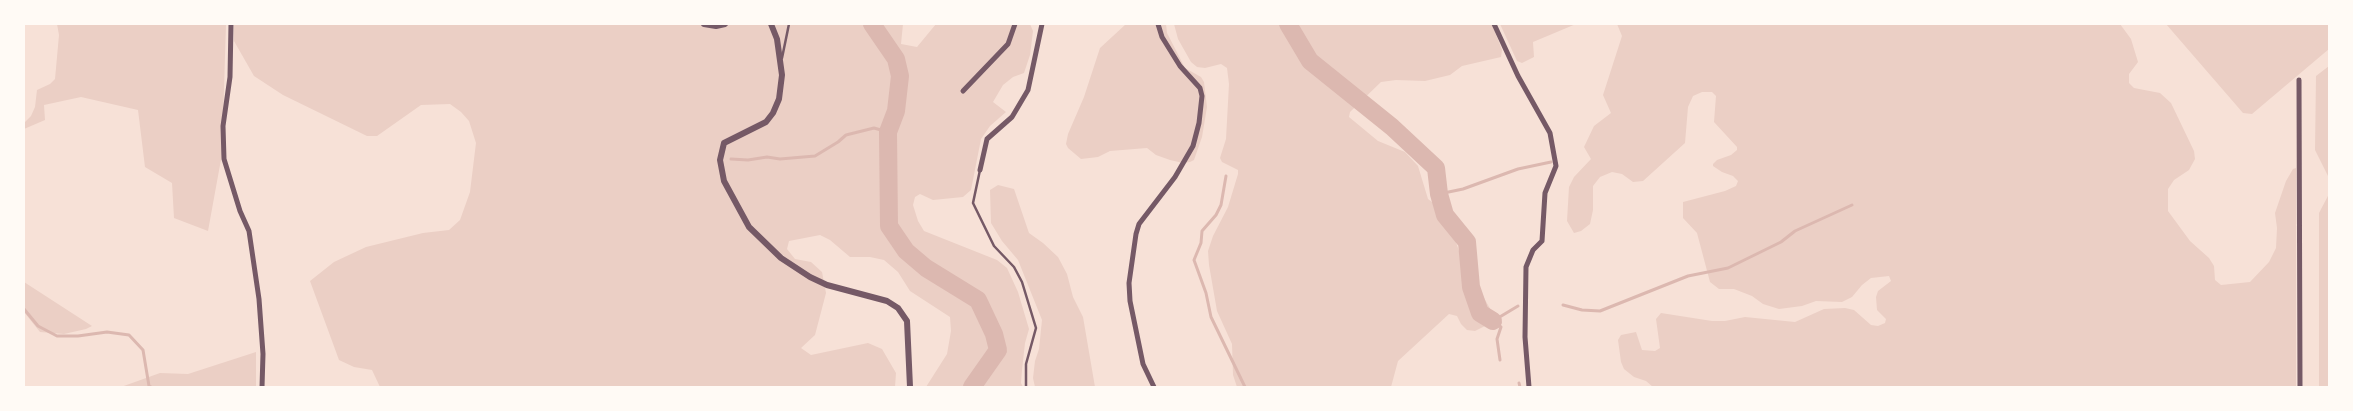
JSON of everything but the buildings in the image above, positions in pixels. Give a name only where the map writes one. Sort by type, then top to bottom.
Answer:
[{"type":"street","points":[[230,24],[230,77],[224,126],[224,151],[229,179],[249,231],[259,299],[263,354],[262,387]]},
{"type":"street","points":[[704,24],[716,26],[725,24]]},
{"type":"street","points":[[771,24],[776,39],[782,75],[779,99],[773,113],[766,122],[724,143],[720,160],[724,181],[749,227],[781,258],[810,278],[827,285],[887,301],[898,308],[908,321],[910,387]]},
{"type":"street","points":[[963,91],[1008,44],[1015,24]]},
{"type":"street","points":[[980,170],[987,139],[1012,117],[1028,90],[1042,24]]},
{"type":"street","points":[[1154,387],[1144,364],[1130,301],[1129,283],[1136,234],[1139,224],[1171,183],[1193,146],[1199,123],[1202,96],[1200,88],[1180,66],[1166,44],[1158,24]]},
{"type":"street","points":[[1494,24],[1518,76],[1550,134],[1556,166],[1544,193],[1542,241],[1534,250],[1526,267],[1525,337],[1529,387]]},
{"type":"street","points":[[2299,80],[2300,387]]},
{"type":"lane","points":[[780,64],[790,24]]},
{"type":"lane","points":[[980,170],[973,203],[994,246],[1014,267],[1022,282],[1036,328],[1026,364],[1026,387]]},
{"type":"shaded area","points":[[57,24],[226,24],[222,154],[208,231],[174,218],[172,183],[145,167],[138,110],[81,97],[44,105],[45,120],[24,129],[24,123],[31,116],[35,107],[37,90],[50,84],[55,79],[59,35]]},
{"type":"shaded area","points":[[234,24],[903,24],[901,44],[917,47],[936,24],[1030,24],[1033,31],[1030,55],[1024,73],[1013,77],[1003,85],[993,102],[1006,112],[990,126],[981,139],[971,190],[963,197],[933,200],[920,194],[915,197],[913,205],[918,221],[924,231],[997,260],[1007,268],[1018,292],[1029,329],[1025,343],[1022,370],[1021,383],[1023,387],[926,387],[947,354],[951,331],[950,317],[910,291],[898,272],[884,260],[870,257],[850,257],[830,240],[820,235],[789,241],[787,249],[795,259],[811,262],[822,272],[826,293],[815,335],[801,348],[811,355],[868,343],[882,349],[896,373],[895,387],[380,387],[372,370],[354,367],[339,360],[310,281],[334,262],[366,247],[423,233],[449,230],[460,220],[470,192],[476,143],[469,121],[450,104],[421,105],[377,136],[367,136],[283,95],[254,76],[234,41]]},
{"type":"shaded area","points":[[1126,24],[1166,24],[1167,33],[1185,68],[1201,77],[1204,82],[1207,107],[1202,137],[1194,160],[1190,162],[1183,163],[1170,160],[1156,155],[1147,148],[1110,151],[1098,157],[1081,159],[1066,144],[1100,48]]},
{"type":"shaded area","points":[[1174,24],[1492,24],[1502,50],[1501,57],[1462,66],[1450,75],[1425,81],[1396,80],[1381,82],[1350,112],[1349,117],[1378,141],[1405,152],[1418,166],[1428,199],[1440,208],[1449,221],[1465,269],[1492,312],[1485,326],[1475,331],[1467,330],[1457,316],[1449,314],[1398,361],[1391,387],[1237,387],[1233,375],[1232,344],[1217,311],[1208,251],[1213,236],[1228,207],[1238,174],[1238,170],[1222,162],[1220,158],[1226,139],[1229,84],[1227,68],[1221,64],[1205,68],[1197,67],[1191,62],[1178,39]]},
{"type":"shaded area","points":[[1500,24],[1576,24],[1533,42],[1534,57],[1522,63],[1517,61]]},
{"type":"shaded area","points":[[1617,24],[2120,24],[2131,39],[2138,62],[2129,74],[2129,83],[2134,88],[2160,93],[2171,103],[2194,151],[2195,159],[2189,170],[2174,180],[2168,189],[2168,211],[2190,241],[2209,258],[2214,266],[2215,280],[2221,285],[2250,282],[2269,262],[2276,248],[2277,228],[2275,213],[2286,181],[2293,169],[2296,168],[2296,387],[1653,387],[1646,381],[1634,377],[1624,369],[1621,362],[1618,340],[1621,335],[1636,332],[1642,350],[1655,351],[1660,348],[1656,319],[1661,313],[1712,321],[1725,321],[1745,317],[1795,322],[1824,309],[1845,308],[1854,310],[1871,325],[1878,326],[1885,323],[1886,319],[1877,310],[1876,297],[1878,291],[1891,281],[1889,276],[1871,278],[1852,297],[1842,302],[1816,301],[1802,306],[1779,309],[1763,304],[1752,296],[1734,289],[1719,289],[1710,282],[1697,233],[1683,218],[1683,202],[1725,191],[1736,186],[1738,181],[1733,176],[1713,166],[1717,160],[1731,155],[1737,150],[1737,147],[1714,122],[1716,96],[1712,92],[1702,92],[1693,96],[1688,107],[1685,143],[1643,181],[1633,182],[1622,174],[1612,172],[1600,177],[1593,186],[1593,210],[1590,224],[1581,231],[1574,233],[1567,221],[1569,187],[1574,177],[1591,159],[1584,147],[1594,126],[1611,113],[1603,95],[1622,36]]},
{"type":"shaded area","points":[[2166,24],[2329,24],[2329,49],[2252,114],[2243,113]]},
{"type":"shaded area","points":[[2329,66],[2329,194],[2328,176],[2315,150],[2316,76]]},
{"type":"shaded area","points":[[998,185],[1014,189],[1029,233],[1058,257],[1067,274],[1073,297],[1083,317],[1095,387],[1035,387],[1033,378],[1042,320],[1018,260],[1002,241],[991,223],[990,190]]},
{"type":"shaded area","points":[[2329,194],[2329,387],[2319,387],[2319,213]]},
{"type":"shaded area","points":[[24,282],[92,326],[64,334],[40,332],[24,312]]},
{"type":"shaded area","points":[[256,352],[256,387],[121,387],[160,373],[188,374]]},
{"type":"waterway","points":[[872,24],[896,59],[900,76],[896,111],[888,132],[889,226],[906,251],[926,268],[978,300],[994,334],[998,350],[972,387]]},
{"type":"waterway","points":[[1288,24],[1310,61],[1392,127],[1436,168],[1439,194],[1445,215],[1467,242],[1471,287],[1480,313],[1493,321]]},
{"type":"waterway","points":[[731,159],[748,160],[767,157],[780,159],[815,156],[846,135],[874,128],[888,132]]},
{"type":"waterway","points":[[1439,194],[1463,189],[1518,169],[1551,162]]},
{"type":"waterway","points":[[1226,176],[1221,205],[1216,215],[1202,231],[1201,243],[1194,260],[1206,293],[1211,317],[1245,387]]},
{"type":"waterway","points":[[1563,305],[1582,310],[1600,311],[1688,276],[1728,268],[1781,242],[1795,231],[1852,205]]},
{"type":"waterway","points":[[1500,360],[1497,339],[1501,327],[1493,321],[1518,306]]},
{"type":"waterway","points":[[24,309],[38,326],[57,336],[78,336],[107,332],[129,335],[143,350],[149,386],[151,387]]},
{"type":"waterway","points":[[1519,383],[1520,387]]}]
